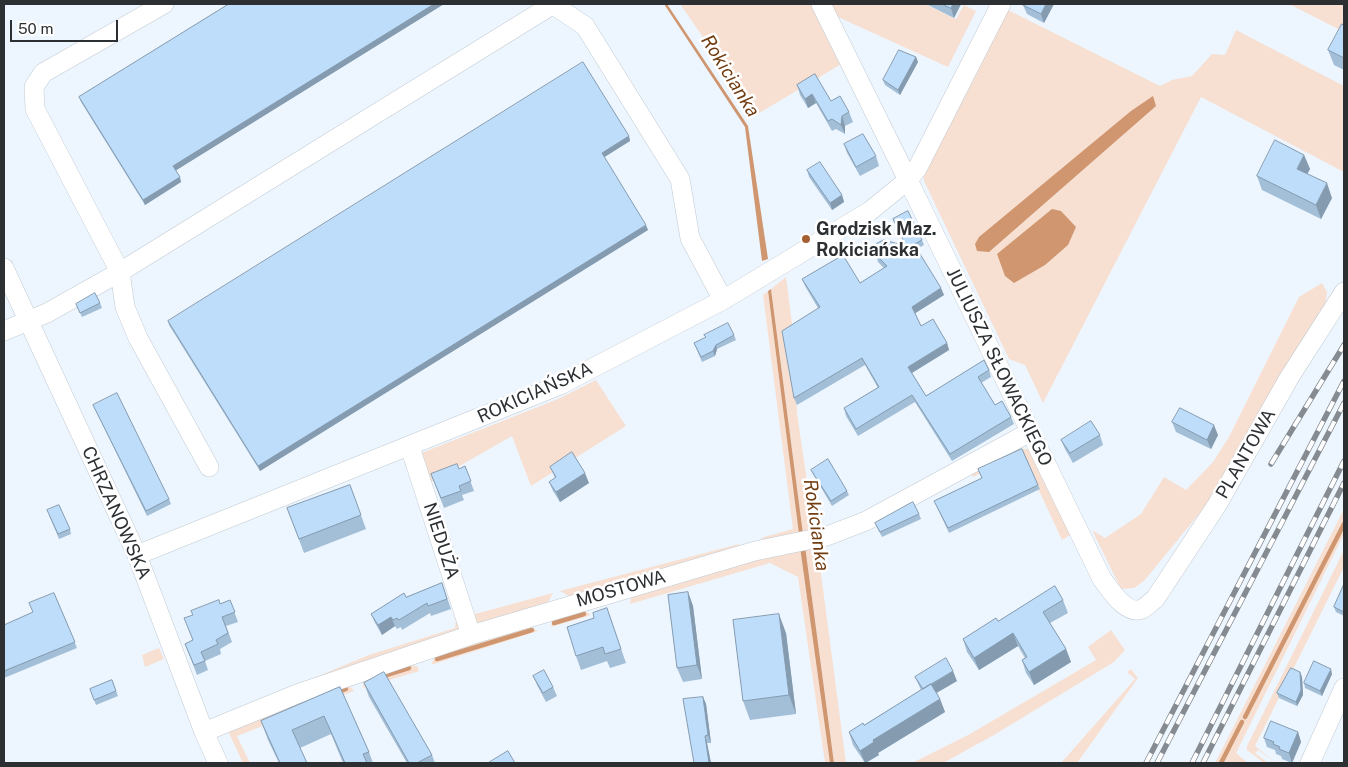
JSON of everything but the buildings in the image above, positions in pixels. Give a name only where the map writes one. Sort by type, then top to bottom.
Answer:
[{"type":"street","points":[[164,4],[62,60],[43,73],[34,87],[35,108],[120,272],[125,307],[135,330],[209,466]]},
{"type":"street","points":[[4,331],[47,313],[120,272],[552,4],[585,26],[680,179],[690,238],[723,300]]},
{"type":"street","name":"JULIUSZA SŁOWACKIEGO","points":[[822,4],[1102,578],[1119,600],[1132,610],[1141,610]]},
{"type":"street","points":[[908,180],[917,168],[1001,4]]},
{"type":"street","name":"ROKICIAŃSKA","points":[[137,555],[410,447],[560,385],[723,300],[870,211],[908,180]]},
{"type":"street","name":"CHRZANOWSKA","points":[[4,268],[30,320],[137,555],[204,732],[218,763]]},
{"type":"street","name":"PLANTOWA","points":[[1141,610],[1155,599],[1217,505],[1289,378],[1344,292]]},
{"type":"street","name":"MOSTOWA","points":[[204,732],[297,694],[471,635],[672,574],[837,533],[866,521],[1030,432]]},
{"type":"street","name":"NIEDUŻA","points":[[410,447],[471,635]]},
{"type":"street","points":[[1310,763],[1344,688]]},
{"type":"shaded area","points":[[664,4],[667,4],[748,126],[768,259],[762,261],[745,127]]},
{"type":"shaded area","points":[[680,4],[814,4],[843,63],[751,118],[705,40]]},
{"type":"shaded area","points":[[832,4],[925,4],[956,19],[964,5],[976,11],[948,67],[838,17]]},
{"type":"shaded area","points":[[1289,4],[1344,4],[1344,32]]},
{"type":"shaded area","points":[[1006,9],[1160,86],[1172,80],[1192,76],[1212,54],[1225,55],[1236,30],[1344,86],[1344,172],[1201,97],[1043,403],[1025,365],[1009,359],[924,181],[923,171]]},
{"type":"shaded area","points":[[1153,96],[1156,106],[989,252],[977,251],[975,244],[979,237],[1131,111]]},
{"type":"shaded area","points":[[1052,209],[1061,211],[1076,227],[1068,245],[1045,265],[1014,283],[1005,276],[997,254]]},
{"type":"shaded area","points":[[786,277],[793,332],[797,413],[814,530],[803,534],[771,289]]},
{"type":"shaded area","points":[[1322,283],[1327,292],[1325,308],[1208,503],[1144,581],[1134,588],[1121,589],[1092,530],[1105,538],[1141,514],[1164,477],[1186,490],[1213,462],[1229,437],[1299,297]]},
{"type":"shaded area","points":[[771,289],[803,534],[799,534],[768,291]]},
{"type":"shaded area","points":[[768,291],[799,534],[764,541],[761,538],[793,529],[763,295]]},
{"type":"shaded area","points":[[596,380],[626,426],[531,486],[512,436],[428,484],[419,454],[558,399]]},
{"type":"shaded area","points":[[1018,449],[1029,449],[1072,534],[1062,540],[1022,454],[973,477],[969,470]]},
{"type":"shaded area","points":[[1344,509],[1344,534],[1236,753],[1248,763],[1215,763]]},
{"type":"shaded area","points":[[856,532],[818,551],[846,763],[834,763],[805,546]]},
{"type":"shaded area","points":[[739,544],[740,548],[569,596],[560,591]]},
{"type":"shaded area","points":[[805,546],[834,763],[830,763],[800,547]]},
{"type":"shaded area","points":[[800,547],[830,763],[825,763],[798,577],[770,563],[630,604],[632,593]]},
{"type":"shaded area","points":[[1344,550],[1344,567],[1255,746],[1276,763],[1258,750],[1255,753],[1268,763],[1264,763],[1247,750],[1247,746]]},
{"type":"shaded area","points":[[452,590],[460,626],[458,630],[304,682],[369,655],[455,628],[456,618],[447,592]]},
{"type":"shaded area","points":[[553,593],[548,602],[478,624],[474,622],[475,614]]},
{"type":"shaded area","points":[[582,609],[591,615],[551,627],[553,618]]},
{"type":"shaded area","points":[[528,626],[538,631],[431,665],[441,652]]},
{"type":"shaded area","points":[[1111,630],[1125,650],[1114,662],[994,735],[943,763],[912,763],[970,734],[1096,660],[1088,647]]},
{"type":"shaded area","points":[[159,648],[164,659],[145,667],[142,655]]},
{"type":"shaded area","points":[[407,665],[417,666],[419,671],[363,688],[364,679]]},
{"type":"shaded area","points":[[1131,669],[1138,678],[1077,763],[1061,763],[1135,679],[1127,672]]},
{"type":"shaded area","points":[[348,684],[354,691],[237,736],[250,763],[243,763],[227,729]]},
{"type":"waterway","points":[[1245,717],[1344,524]]},
{"type":"waterway","points":[[554,623],[584,614]]},
{"type":"waterway","points":[[437,659],[532,630]]},
{"type":"waterway","points":[[383,676],[409,668]]},
{"type":"waterway","points":[[338,692],[346,689]]},
{"type":"waterway","points":[[1221,763],[1242,722]]},
{"type":"railway","points":[[1271,464],[1344,345]]},
{"type":"railway","points":[[1146,763],[1344,381]]},
{"type":"railway","points":[[1157,763],[1344,403]]},
{"type":"railway","points":[[1192,763],[1344,461]]},
{"type":"railway","points":[[1203,763],[1344,483]]},
{"type":"place","name":"Grodzisk Maz. Rokiciańska","points":[[806,239]]},
{"type":"water label","name":"Rokicianka","points":[[730,76]]},
{"type":"water label","name":"Rokicianka","points":[[816,525]]}]
